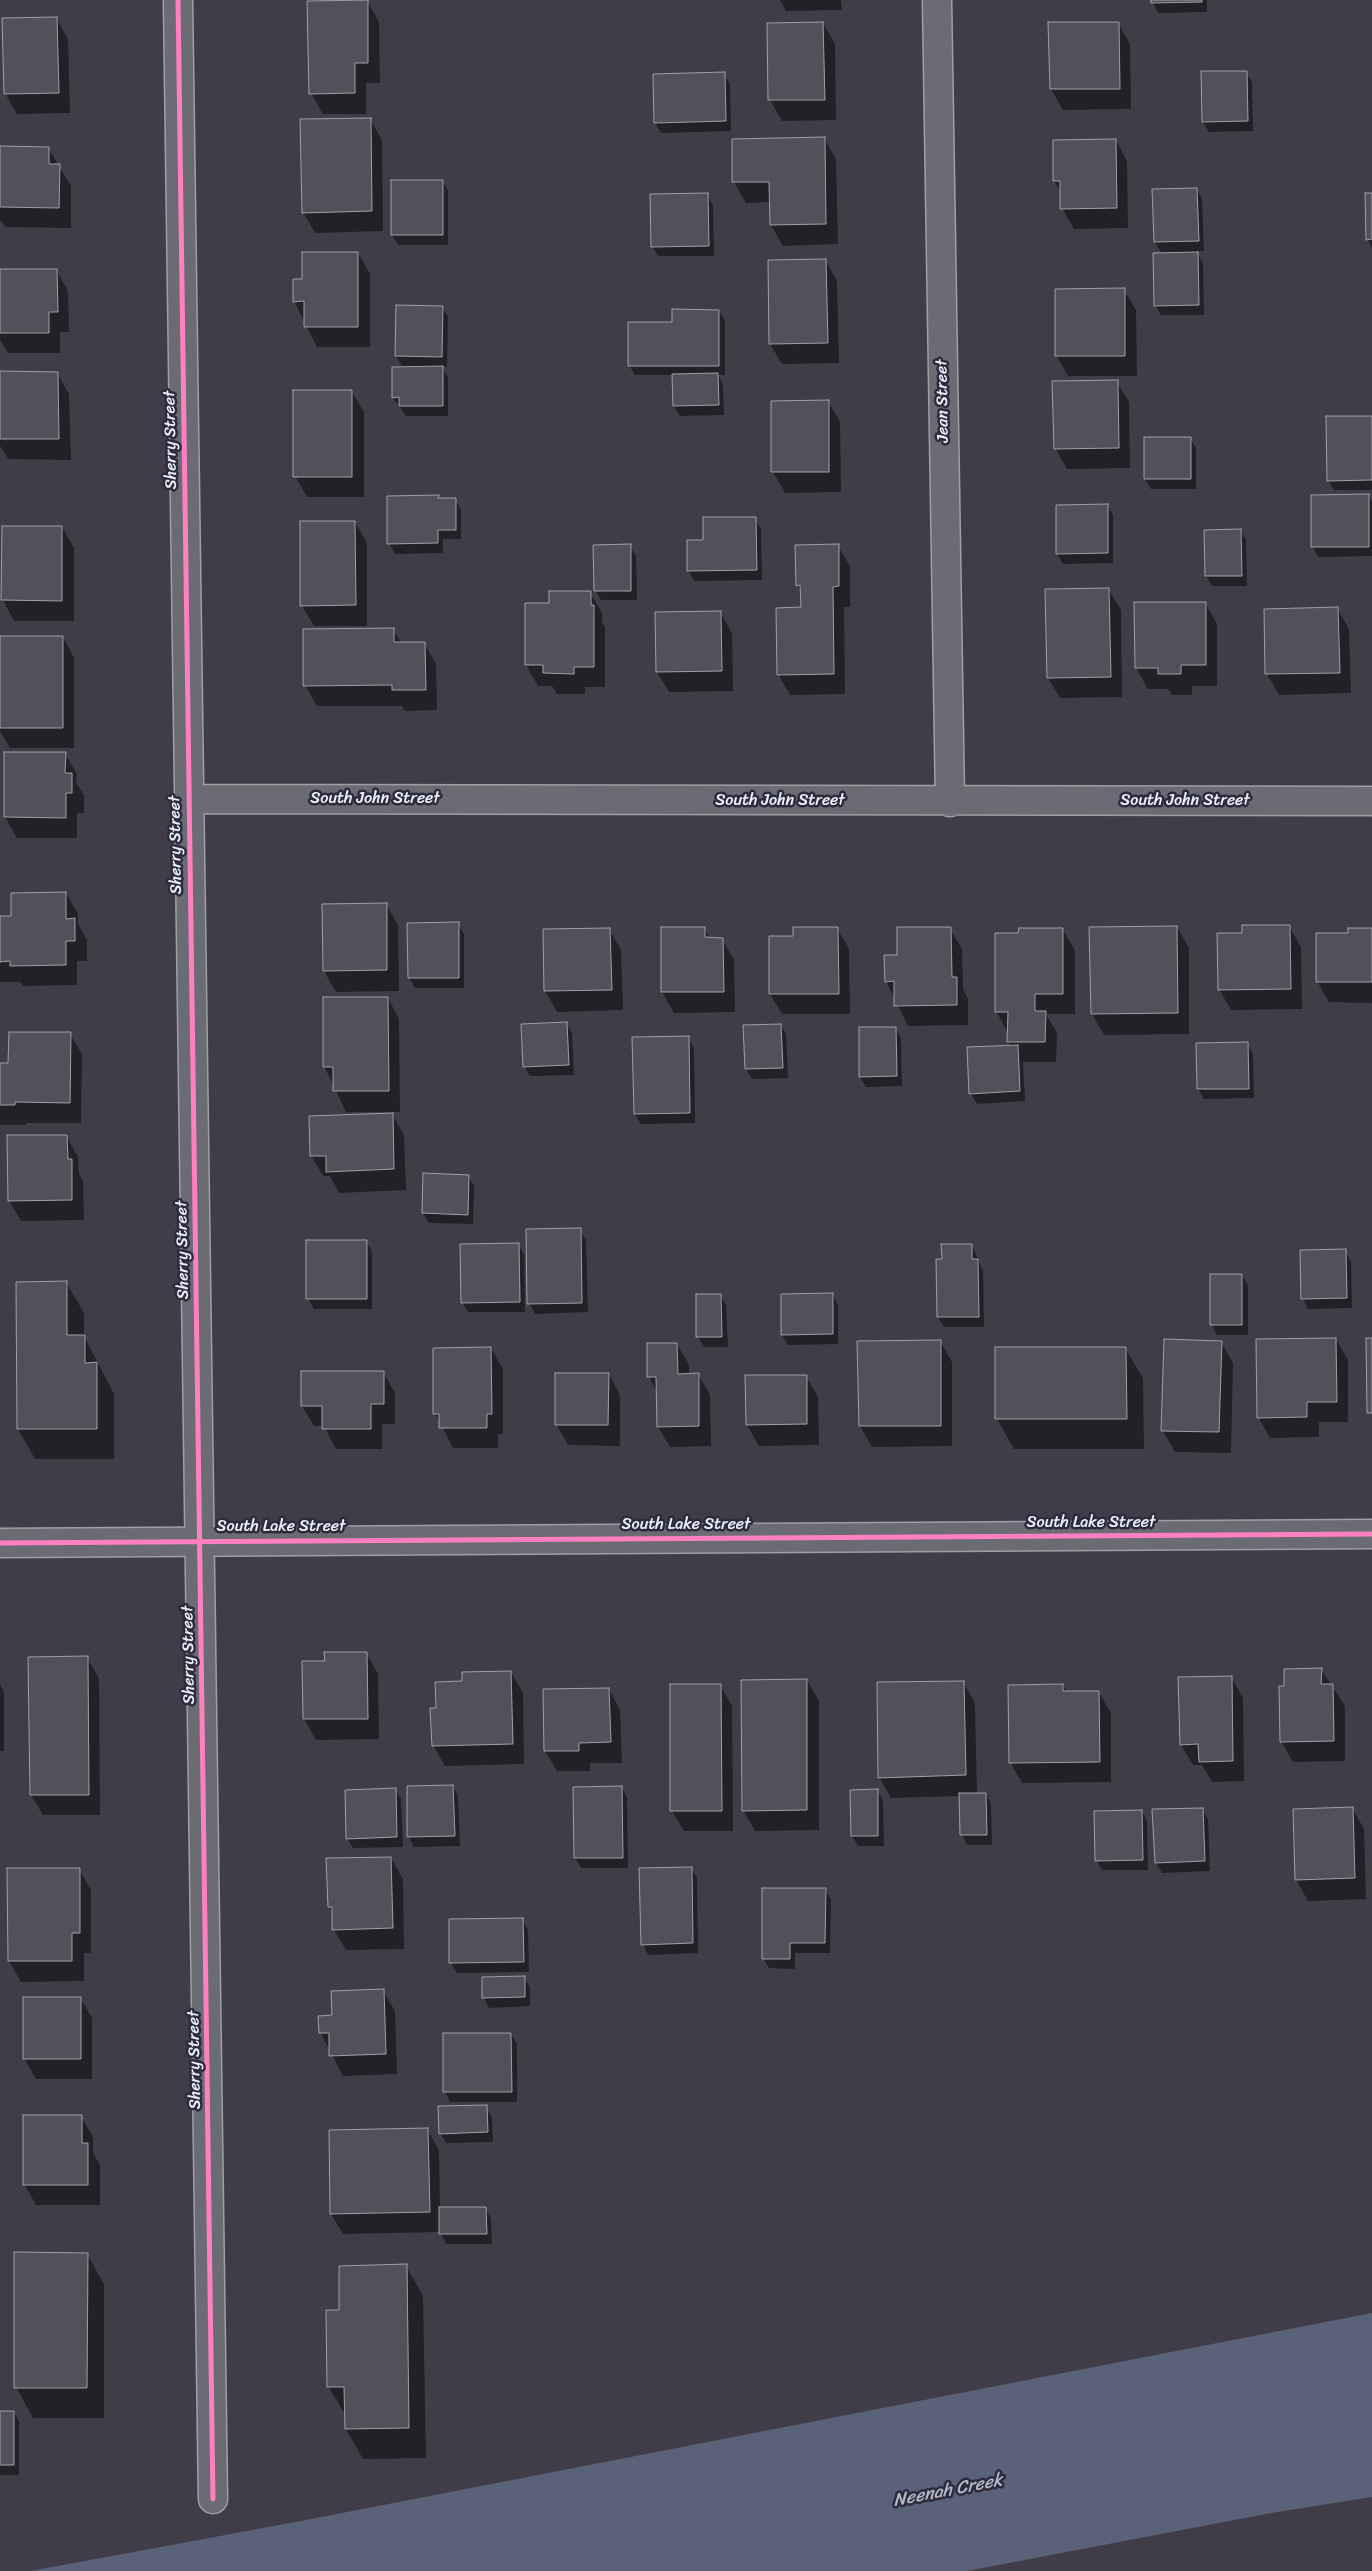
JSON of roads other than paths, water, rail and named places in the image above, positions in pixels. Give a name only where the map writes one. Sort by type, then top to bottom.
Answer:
[{"type":"street","name":"Sherry Street","points":[[178,0],[213,2499]]},
{"type":"street","name":"Jean Street","points":[[937,0],[950,802]]},
{"type":"street","name":"South John Street","points":[[188,799],[950,802],[1372,801]]},
{"type":"street","name":"South Lake Street","points":[[0,1543],[200,1540],[1372,1534]]},
{"type":"water","name":"Neenah Creek","points":[[1372,2313],[1372,2497],[1271,2513],[967,2571],[31,2571],[301,2521]]}]
